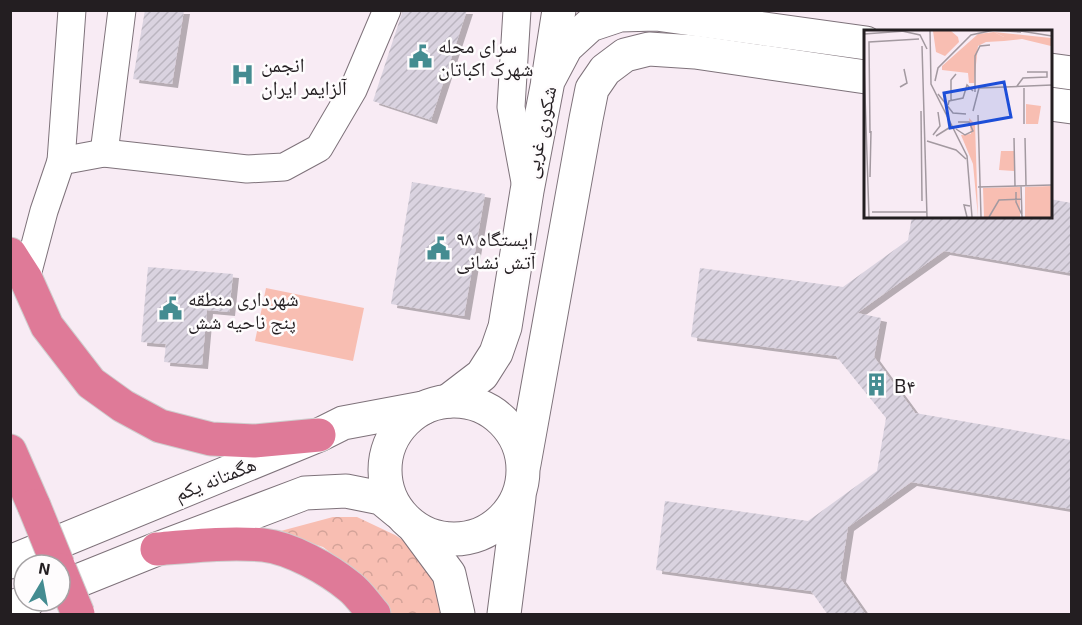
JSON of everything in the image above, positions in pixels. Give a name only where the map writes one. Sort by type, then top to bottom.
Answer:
[{"type":"highway","points":[[18,266],[46,326],[91,383],[123,406],[160,426],[211,439],[254,441],[319,435]]},
{"type":"highway","points":[[10,451],[53,553]]},
{"type":"highway","points":[[157,549],[210,545],[264,546],[287,551],[325,569],[351,588],[374,615]]},
{"type":"highway","points":[[72,600],[78,615]]},
{"type":"main road","points":[[548,81],[559,10]]},
{"type":"main road","name":"شکوری غربی","points":[[436,404],[482,375],[496,353],[505,327],[548,81],[566,47],[590,25],[620,15],[653,12],[864,43]]},
{"type":"main road","points":[[504,615],[524,464],[592,89],[605,70],[625,55],[649,48],[695,52],[864,77]]},
{"type":"main road","points":[[1052,70],[1071,73]]},
{"type":"main road","points":[[1052,104],[1071,107]]},
{"type":"main road","points":[[458,615],[449,574],[387,490],[385,466],[390,443],[403,422],[436,404],[475,404],[499,417],[516,438],[524,464]]},
{"type":"main road","name":"هگمتانه یکم","points":[[10,562],[319,435],[343,423],[436,404]]},
{"type":"main road","points":[[72,583],[305,493],[346,490],[381,498],[407,520],[444,539],[474,537],[501,522],[519,497]]},
{"type":"street","points":[[18,266],[44,211],[61,161],[72,10]]},
{"type":"street","points":[[104,153],[122,10]]},
{"type":"street","points":[[61,161],[104,153],[247,169],[284,167],[319,148],[353,90],[387,10]]},
{"type":"street","points":[[517,10],[511,106],[527,191]]},
{"type":"green space","points":[[266,288],[364,308],[353,361],[255,341]]},
{"type":"green space","points":[[333,517],[357,517],[395,535],[420,551],[438,587],[443,614],[386,614],[344,563],[323,547],[277,532]]},
{"type":"building","points":[[145,10],[184,10],[172,84],[133,79]]},
{"type":"building","name":"سرای محله شهرک اکباتان","points":[[403,10],[467,10],[431,120],[373,101]]},
{"type":"building","name":"ایستگاه ۹۸ آتش نشانی","points":[[412,182],[485,194],[464,316],[391,304]]},
{"type":"building","name":"B۴","points":[[1052,199],[1071,203],[1071,273],[944,251],[857,313],[881,318],[874,357],[915,413],[1071,440],[1071,509],[911,482],[848,527],[840,578],[866,615],[828,615],[811,591],[656,570],[665,501],[808,521],[877,471],[886,418],[836,356],[691,337],[700,268],[843,287],[908,240],[912,218],[1052,218]]},
{"type":"building","points":[[148,267],[233,274],[229,312],[207,310],[202,365],[164,362],[166,344],[141,342]]},
{"type":"place","name":"سرای محله شهرک اکباتان","points":[[420,56]]},
{"type":"place","name":"انجمن آلزایمر ایران","points":[[243,75]]},
{"type":"place","name":"ایستگاه ۹۸ آتش نشانی","points":[[438,249]]},
{"type":"place","name":"شهرداری منطقه پنج ناحیه شش","points":[[170,309]]},
{"type":"place","name":"B۴","points":[[876,385]]}]
